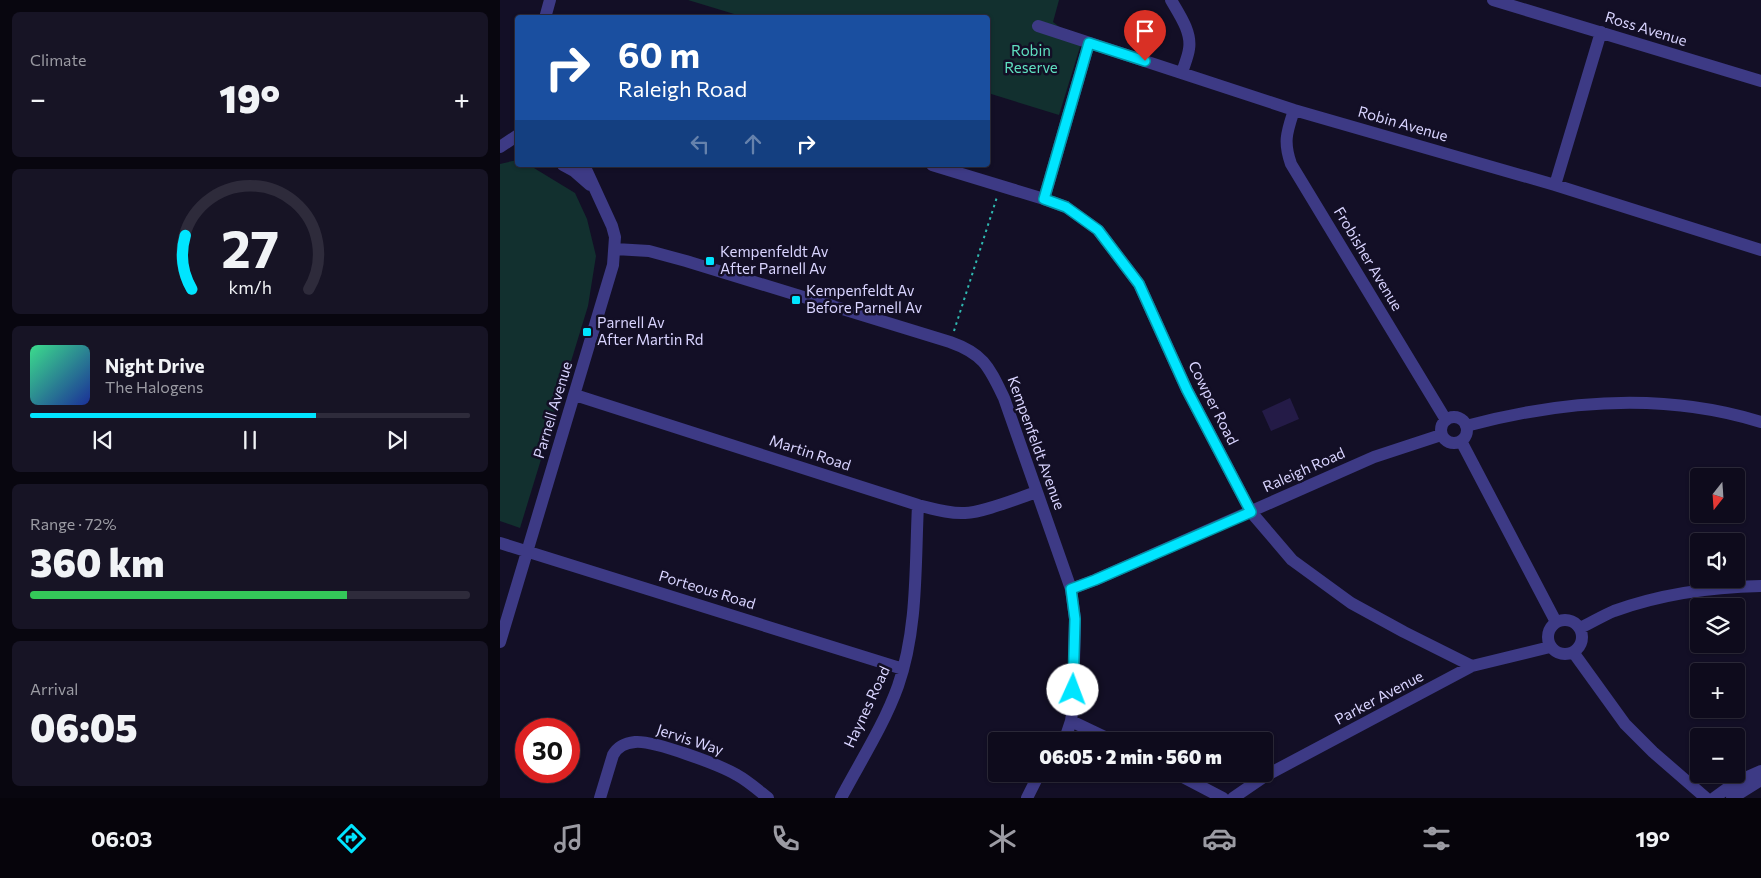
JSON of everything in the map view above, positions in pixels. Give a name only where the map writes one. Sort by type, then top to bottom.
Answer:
[{"type":"street","points":[[546,15],[550,0]]},
{"type":"street","points":[[1171,0],[1189,39],[1189,49],[1182,73]]},
{"type":"street","name":"Ross Avenue","points":[[1493,0],[1761,81]]},
{"type":"street","name":"Robin Avenue","points":[[1038,26],[1294,110],[1555,184],[1761,250]]},
{"type":"street","points":[[1555,184],[1601,32]]},
{"type":"street","points":[[1044,199],[1089,43]]},
{"type":"street","name":"Frobisher Avenue","points":[[1294,110],[1287,130],[1285,145],[1291,164],[1446,420]]},
{"type":"street","points":[[500,148],[515,137]]},
{"type":"street","points":[[500,148],[515,145]]},
{"type":"street","name":"Parnell Avenue","points":[[567,167],[594,188]]},
{"type":"street","name":"Parnell Avenue","points":[[500,642],[613,265],[615,237],[612,226],[585,167]]},
{"type":"street","name":"Cowper Road","points":[[938,167],[1066,207],[1098,230],[1139,284],[1187,390],[1251,512],[1292,560],[1351,603],[1472,666]]},
{"type":"street","name":"Kempenfeldt Avenue","points":[[615,249],[649,252],[679,259],[950,342],[976,354],[991,370],[1004,398],[1071,589],[1075,619],[1071,720],[1067,732]]},
{"type":"street","name":"Martin Road","points":[[575,395],[918,505],[967,513],[1038,492]]},
{"type":"street","points":[[1466,426],[1495,418],[1543,409],[1633,402],[1725,412],[1761,422]]},
{"type":"street","points":[[1458,417],[1466,426],[1467,434],[1461,442],[1450,443],[1442,435],[1441,426],[1446,420],[1458,417]]},
{"type":"street","name":"Raleigh Road","points":[[1071,589],[1374,457],[1442,435]]},
{"type":"street","points":[[1461,442],[1556,622]]},
{"type":"street","name":"Haynes Road","points":[[841,798],[884,717],[898,686],[903,669],[912,629],[918,505]]},
{"type":"street","name":"Porteous Road","points":[[500,543],[903,669]]},
{"type":"street","points":[[1580,628],[1612,612],[1649,600],[1716,588],[1761,586]]},
{"type":"street","points":[[1568,620],[1574,622],[1580,628],[1582,640],[1580,646],[1573,652],[1561,654],[1555,652],[1550,647],[1547,635],[1556,622],[1568,620]]},
{"type":"street","name":"Parker Avenue","points":[[1232,798],[1265,776],[1472,666],[1550,647]]},
{"type":"street","points":[[1573,652],[1625,724],[1653,752],[1706,798]]},
{"type":"street","points":[[1071,720],[1095,732]]},
{"type":"street","name":"Jervis Way","points":[[600,798],[613,754],[623,744],[634,742],[644,742],[726,769],[740,776],[768,798]]},
{"type":"street","points":[[1714,798],[1736,782],[1761,770]]},
{"type":"street","points":[[1732,798],[1761,780]]},
{"type":"street","points":[[1027,798],[1035,782]]},
{"type":"street","points":[[1192,782],[1223,798]]},
{"type":"path","points":[[950,342],[1000,186]]},
{"type":"green space","name":"Robin Reserve","points":[[688,0],[1059,0],[1053,22],[1081,44],[1059,115],[990,94],[990,15],[737,15]]},
{"type":"green space","points":[[515,160],[515,167],[532,167],[575,193],[587,219],[596,256],[588,306],[520,528],[500,521],[500,164]]},
{"type":"building","points":[[1290,398],[1299,419],[1271,431],[1262,411]]},
{"type":"place","name":"Kempenfeldt Av After Parnell Av","points":[[710,261]]},
{"type":"place","name":"Kempenfeldt Av Before Parnell Av","points":[[796,300]]},
{"type":"place","name":"Parnell Av After Martin Rd","points":[[587,332]]},
{"type":"route","points":[[1073,690],[1075,619],[1071,589],[1251,512],[1187,390],[1139,284],[1098,230],[1066,207],[1044,199],[1089,43],[1145,61]]}]
